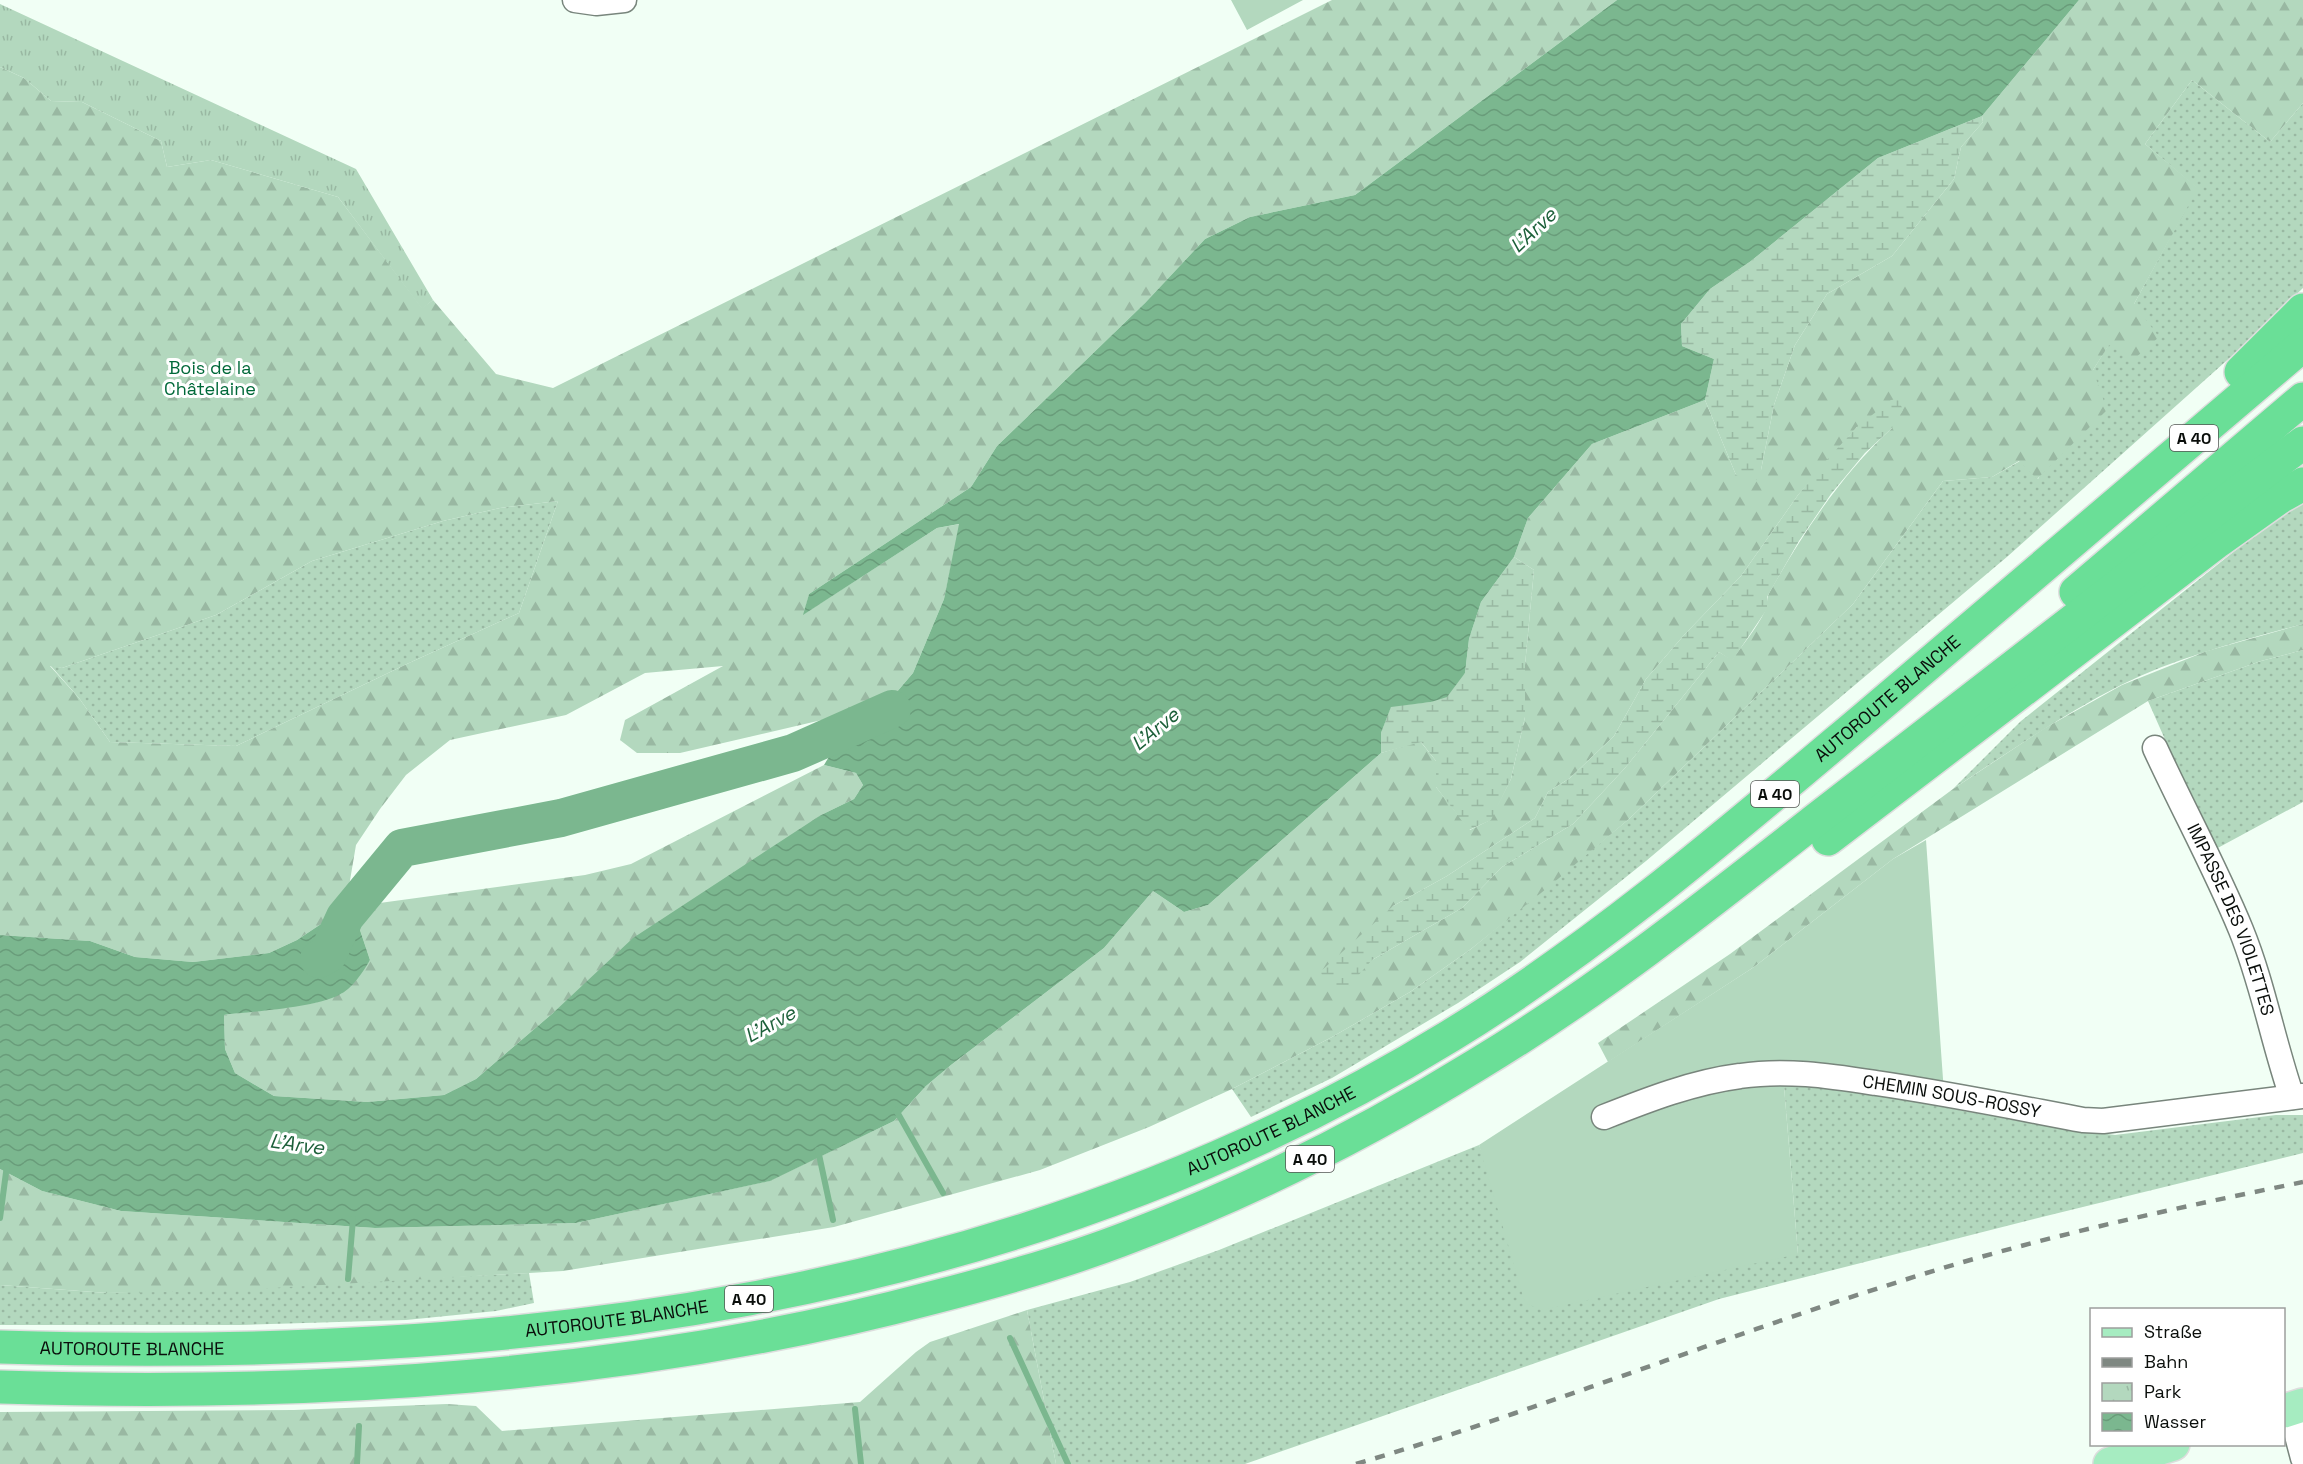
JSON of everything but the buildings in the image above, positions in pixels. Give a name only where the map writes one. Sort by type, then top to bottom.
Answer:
[{"type":"highway","points":[[2085,531],[2303,310]]},
{"type":"highway","name":"AUTOROUTE BLANCHE","points":[[0,1347],[195,1350],[396,1342],[527,1331],[678,1312],[870,1274],[979,1245],[1065,1217],[1170,1178],[1314,1113],[1385,1075],[1503,1003],[1556,966],[1720,839],[2303,345]]},
{"type":"highway","points":[[1764,861],[2303,399]]},
{"type":"highway","name":"A 40","points":[[0,1387],[86,1390],[291,1387],[399,1382],[510,1373],[686,1351],[877,1313],[973,1287],[1074,1257],[1212,1204],[1343,1142],[1481,1062],[1582,996],[1764,861],[2303,443]]},
{"type":"highway","points":[[1481,1062],[1620,983],[1753,896],[2218,541],[2280,497],[2303,484]]},
{"type":"main road","points":[[2110,1464],[2167,1446]]},
{"type":"street","points":[[575,0],[596,3],[624,0]]},
{"type":"street","name":"IMPASSE DES VIOLETTES","points":[[2155,748],[2241,930],[2259,979],[2280,1063],[2297,1096]]},
{"type":"street","name":"CHEMIN SOUS-ROSSY","points":[[1604,1117],[1709,1082],[1771,1073],[1802,1073],[1910,1088],[2083,1120],[2103,1121],[2297,1096]]},
{"type":"street","points":[[2292,1408],[2303,1458]]},
{"type":"green space","points":[[1231,0],[1303,0],[1247,30]]},
{"type":"green space","name":"Bois de la Châtelaine","points":[[1332,0],[1617,0],[1355,195],[1250,217],[1205,239],[1145,303],[997,446],[971,487],[809,594],[804,614],[937,528],[960,524],[944,599],[913,673],[890,700],[856,712],[680,753],[637,753],[620,740],[625,720],[723,666],[645,673],[566,715],[450,740],[406,775],[356,845],[347,898],[330,918],[297,940],[269,953],[193,962],[135,957],[90,941],[0,935],[0,67],[24,78],[51,101],[82,102],[161,141],[167,167],[211,160],[338,197],[422,308],[433,300],[496,374],[553,388]],"holes":[[[558,501],[519,613],[236,746],[110,742],[79,698],[50,666],[62,668],[216,615],[312,561],[443,521],[500,508]]]},
{"type":"green space","points":[[2079,0],[2303,0],[2303,103],[2270,142],[2192,80],[2145,144],[2198,188],[2134,304],[2159,337],[2133,360],[2109,345],[2093,370],[2107,410],[2037,479],[2019,461],[1992,477],[1943,481],[1853,604],[1629,819],[1471,949],[1410,992],[1332,1037],[1232,1089],[1149,1127],[1040,1170],[834,1227],[563,1271],[222,1291],[107,1293],[0,1285],[0,1169],[42,1191],[121,1211],[375,1228],[576,1223],[769,1181],[894,1121],[926,1086],[951,1065],[1104,948],[1153,891],[1184,912],[1208,905],[1381,753],[1420,741],[1436,761],[1436,787],[1470,830],[1490,820],[1511,779],[1525,717],[1525,665],[1534,570],[1514,557],[1528,518],[1592,444],[1705,400],[1736,475],[1761,470],[1774,405],[1795,345],[1827,294],[1892,256],[1954,179],[1961,147],[1983,122],[1982,116]],"holes":[[[1857,427],[1892,428],[1856,465],[1824,506],[1769,593],[1762,617],[1732,660],[1719,652],[1625,768],[1573,824],[1502,867],[1462,908],[1372,960],[1393,906],[1447,876],[1535,818],[1548,792],[1570,778],[1614,736],[1646,679],[1685,634],[1741,576],[1798,495]]]},
{"type":"green space","points":[[0,4],[356,169],[433,300],[422,309],[338,197],[211,160],[167,167],[161,141],[82,102],[51,101],[24,78],[0,67]]},
{"type":"green space","points":[[2192,80],[2270,142],[2303,103],[2303,288],[2234,354],[2008,556],[1646,861],[1520,962],[1458,1003],[1332,1078],[1251,1117],[1232,1089],[1332,1037],[1410,992],[1471,949],[1629,819],[1853,604],[1943,481],[1992,477],[2020,461],[2038,479],[2093,370],[2134,304],[2197,188],[2145,144]]},
{"type":"green space","points":[[1982,116],[1983,122],[1961,147],[1954,179],[1892,256],[1827,294],[1795,345],[1774,405],[1761,470],[1754,485],[1736,475],[1705,400],[1714,359],[1682,346],[1681,324],[1710,289],[1751,261],[1878,158]]},
{"type":"green space","points":[[1898,399],[1903,410],[1892,428],[1865,453],[1831,494],[1799,541],[1767,597],[1767,609],[1732,661],[1719,652],[1625,768],[1573,824],[1502,867],[1462,908],[1372,960],[1346,989],[1327,983],[1320,972],[1393,906],[1447,876],[1535,818],[1548,792],[1570,778],[1614,736],[1646,679],[1685,634],[1741,576],[1822,465],[1857,427],[1891,400]]},
{"type":"green space","points":[[558,501],[519,613],[236,746],[110,742],[79,698],[50,665],[62,668],[216,615],[312,561],[443,521],[500,508]]},
{"type":"green space","points":[[2303,502],[2303,624],[2187,658],[2121,685],[2014,748],[1953,789],[2021,721],[2261,530]]},
{"type":"green space","points":[[1514,557],[1534,570],[1525,665],[1525,717],[1511,779],[1491,820],[1469,830],[1436,787],[1436,761],[1421,742],[1381,753],[1381,733],[1391,706],[1431,702],[1465,673],[1469,639],[1481,602]]},
{"type":"green space","points":[[2303,624],[2303,650],[2261,661],[2148,701],[1893,859],[1754,967],[1608,1062],[1598,1043],[1730,954],[1953,789],[2045,728],[2122,685],[2207,651]]},
{"type":"green space","points":[[2303,650],[2303,802],[2214,850],[2148,701],[2261,661]]},
{"type":"green space","points":[[824,765],[856,773],[863,785],[854,799],[821,815],[553,1013],[476,1079],[444,1095],[367,1102],[274,1096],[235,1073],[225,1049],[224,1015],[314,1003],[341,994],[370,960],[357,921],[365,905],[585,875],[631,864]]},
{"type":"green space","points":[[1926,840],[1945,1107],[1827,1086],[1795,1084],[1784,1086],[1798,1254],[1542,1310],[1525,1303],[1479,1145],[1754,967],[1893,859]]},
{"type":"green space","points":[[1795,1084],[1827,1086],[2041,1125],[2115,1135],[2276,1115],[2303,1115],[2303,1153],[1719,1299],[1245,1464],[1056,1464],[1027,1310],[1130,1282],[1219,1250],[1479,1145],[1486,1163],[1798,1254],[1784,1086]]},
{"type":"green space","points":[[529,1273],[534,1303],[496,1311],[406,1320],[241,1325],[0,1325],[0,1285],[107,1293]]},
{"type":"green space","points":[[1027,1310],[1056,1464],[0,1464],[0,1412],[294,1410],[447,1404],[476,1406],[502,1431],[860,1402],[930,1342]]},
{"type":"water","points":[[1617,0],[2079,0],[1982,116],[1878,158],[1751,261],[1710,289],[1681,324],[1682,346],[1714,359],[1705,400],[1592,444],[1528,518],[1514,557],[1481,602],[1469,639],[1465,673],[1447,697],[1431,702],[1391,707],[1381,733],[1381,753],[1208,905],[1184,912],[1153,891],[1104,948],[951,1065],[926,1086],[894,1121],[770,1181],[576,1223],[375,1228],[121,1211],[42,1191],[0,1169],[0,935],[90,941],[135,957],[193,962],[269,953],[297,940],[330,918],[345,917],[357,921],[370,960],[361,975],[344,992],[328,999],[299,1006],[224,1015],[225,1049],[235,1073],[274,1096],[367,1102],[444,1095],[476,1079],[553,1013],[633,938],[821,815],[854,799],[863,785],[856,773],[824,765],[856,712],[890,700],[913,673],[944,599],[959,524],[937,528],[803,615],[809,594],[971,487],[997,446],[1145,303],[1205,239],[1250,217],[1355,195]]},
{"type":"waterway","name":"L'Arve","points":[[319,959],[328,954],[345,917],[402,848],[561,818],[793,753],[892,709]]},
{"type":"waterway","points":[[896,1110],[943,1193]]},
{"type":"waterway","points":[[818,1150],[833,1220]]},
{"type":"waterway","points":[[0,1218],[7,1165]]},
{"type":"waterway","points":[[348,1279],[353,1219]]},
{"type":"waterway","points":[[1010,1338],[1068,1464]]},
{"type":"waterway","points":[[855,1409],[861,1464]]},
{"type":"waterway","points":[[357,1464],[359,1426]]},
{"type":"railway","points":[[1356,1464],[1492,1421],[1830,1304],[1998,1252],[2099,1226],[2303,1182]]}]
